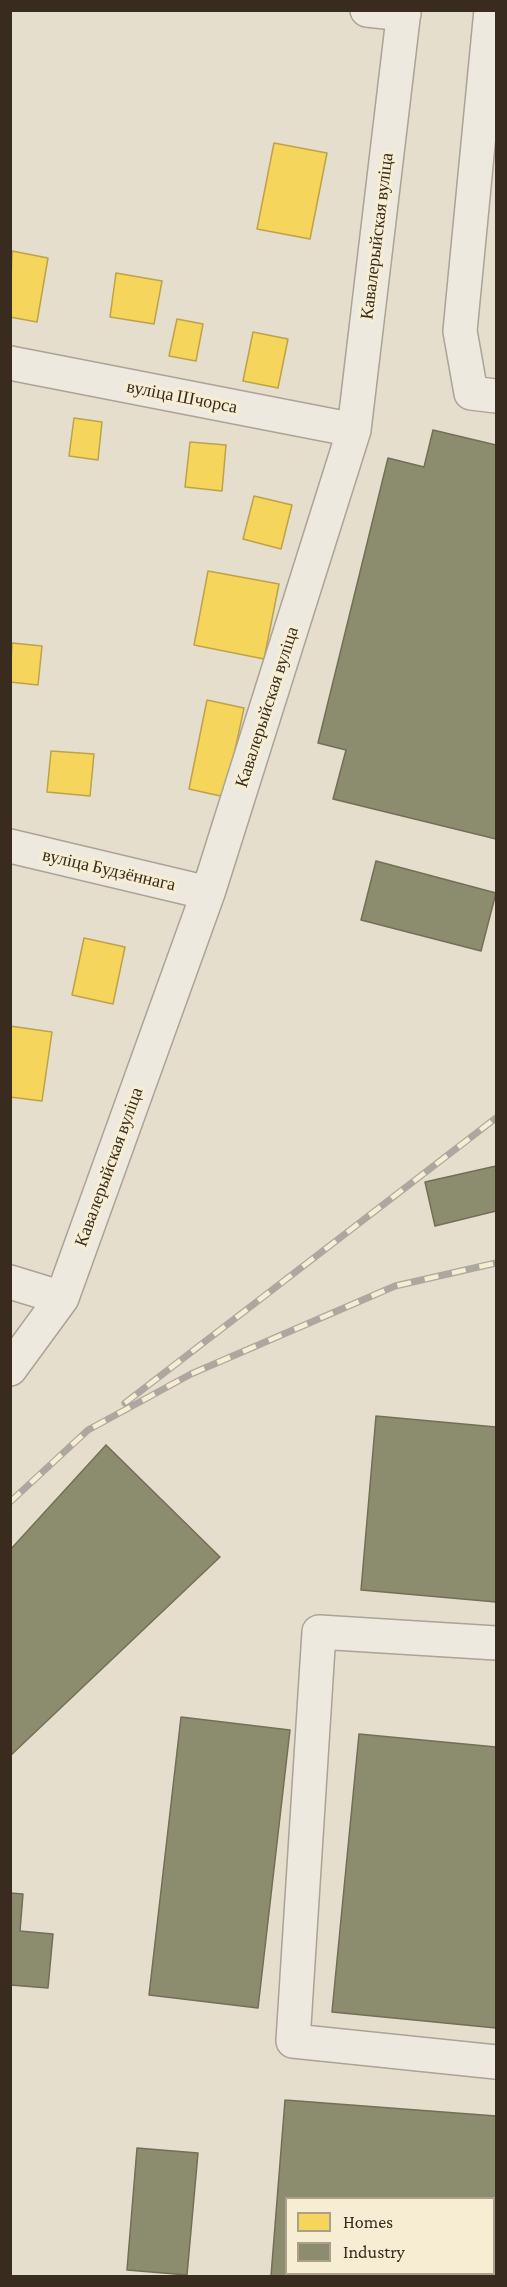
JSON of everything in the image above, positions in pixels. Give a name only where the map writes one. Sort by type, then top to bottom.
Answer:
[{"type":"street","points":[[367,10],[404,12]]},
{"type":"street","points":[[491,10],[460,331],[471,393],[496,396]]},
{"type":"street","name":"Кавалерыйская вуліца","points":[[10,1368],[62,1298],[208,893],[354,430],[404,12]]},
{"type":"street","name":"вуліца Шчорса","points":[[10,363],[354,430]]},
{"type":"street","name":"вуліца Будзённага","points":[[10,846],[208,893]]},
{"type":"street","points":[[10,1282],[62,1298]]},
{"type":"street","points":[[496,1643],[319,1632],[293,2041],[496,2062]]},
{"type":"building: Homes","points":[[274,143],[327,153],[310,239],[257,229]]},
{"type":"building: Homes","points":[[12,251],[48,258],[37,322],[10,317]]},
{"type":"building: Homes","points":[[116,273],[162,281],[154,324],[110,317]]},
{"type":"building: Homes","points":[[177,319],[203,324],[196,361],[169,356]]},
{"type":"building: Homes","points":[[253,332],[288,339],[278,388],[243,381]]},
{"type":"building: Homes","points":[[74,418],[102,422],[98,460],[69,456]]},
{"type":"building: Homes","points":[[190,442],[226,445],[222,491],[185,487]]},
{"type":"building: Homes","points":[[254,496],[292,505],[281,549],[243,539]]},
{"type":"building: Homes","points":[[208,571],[279,584],[264,659],[194,645]]},
{"type":"building: Homes","points":[[12,643],[42,646],[38,685],[10,682]]},
{"type":"building: Homes","points":[[207,700],[244,708],[225,797],[189,789]]},
{"type":"building: Homes","points":[[51,751],[94,754],[90,796],[47,792]]},
{"type":"building: Homes","points":[[84,938],[125,947],[113,1004],[72,995]]},
{"type":"building: Homes","points":[[10,1026],[52,1032],[42,1101],[10,1097]]},
{"type":"building: Industry","points":[[433,430],[496,445],[496,839],[333,799],[346,750],[318,743],[388,458],[424,467]]},
{"type":"building: Industry","points":[[376,861],[496,893],[481,951],[361,920]]},
{"type":"building: Industry","points":[[496,1166],[496,1211],[435,1226],[425,1182]]},
{"type":"building: Industry","points":[[376,1416],[496,1427],[496,1602],[361,1590]]},
{"type":"building: Industry","points":[[106,1445],[220,1557],[10,1756],[10,1550]]},
{"type":"building: Industry","points":[[181,1717],[290,1730],[258,2008],[149,1995]]},
{"type":"building: Industry","points":[[359,1734],[496,1747],[496,2028],[332,2012]]},
{"type":"building: Industry","points":[[10,1893],[23,1894],[20,1931],[53,1934],[48,1988],[10,1985]]},
{"type":"building: Industry","points":[[285,2100],[496,2116],[496,2276],[271,2276]]},
{"type":"building: Industry","points":[[137,2148],[198,2153],[187,2275],[127,2270]]},
{"type":"railway","points":[[125,1403],[496,1118]]},
{"type":"railway","points":[[10,1502],[88,1430],[191,1374],[395,1286],[496,1263]]}]
